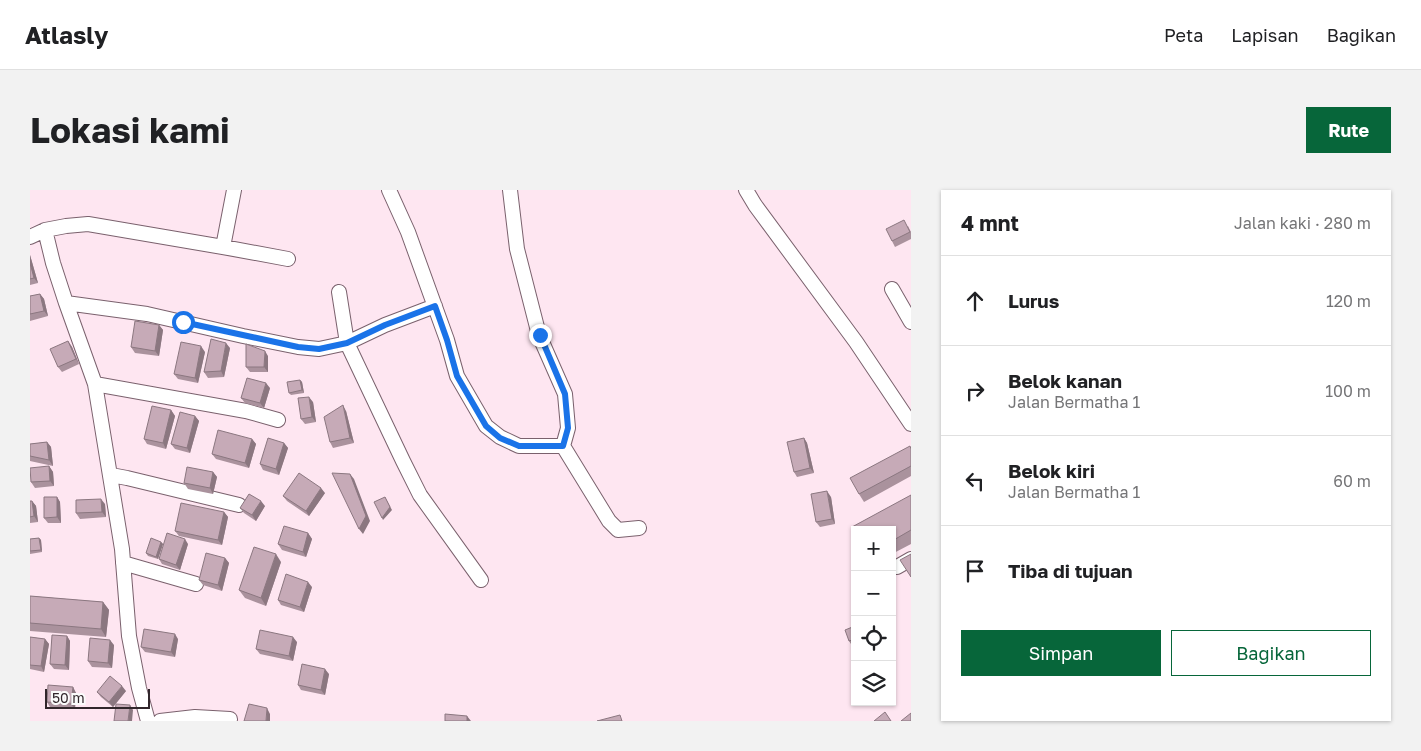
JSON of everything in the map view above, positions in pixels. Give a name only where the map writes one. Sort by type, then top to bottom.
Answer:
[{"type":"street","points":[[223,247],[234,190]]},
{"type":"street","points":[[388,190],[408,232],[447,340],[457,376],[486,426],[500,438],[519,446],[563,446]]},
{"type":"street","points":[[510,190],[517,250],[540,335],[565,394],[568,428],[563,446],[609,521],[618,530],[640,528]]},
{"type":"street","points":[[746,190],[755,205],[856,342],[911,424]]},
{"type":"street","points":[[30,237],[45,230],[75,224],[88,224],[288,260]]},
{"type":"street","points":[[45,230],[53,263],[95,384],[111,476],[123,563],[129,636],[139,688],[148,721]]},
{"type":"street","points":[[892,289],[911,322]]},
{"type":"street","points":[[339,292],[347,343],[420,495],[481,580]]},
{"type":"street","points":[[66,303],[147,314],[298,347],[319,349],[347,343],[385,325],[435,306]]},
{"type":"street","points":[[95,384],[246,411],[278,420]]},
{"type":"street","points":[[111,476],[127,478],[240,506]]},
{"type":"street","points":[[897,567],[911,559]]},
{"type":"street","points":[[123,563],[196,584]]},
{"type":"street","points":[[160,721],[195,717],[230,719]]},
{"type":"building","points":[[904,220],[910,232],[892,241],[886,229]]},
{"type":"building","points":[[30,263],[34,278],[30,279]]},
{"type":"building","points":[[40,294],[44,311],[30,314],[30,296]]},
{"type":"building","points":[[135,321],[159,325],[155,351],[131,347]]},
{"type":"building","points":[[211,339],[226,343],[221,371],[204,372]]},
{"type":"building","points":[[68,341],[76,359],[58,367],[50,349]]},
{"type":"building","points":[[181,342],[201,346],[195,378],[174,374]]},
{"type":"building","points":[[246,344],[265,351],[264,367],[246,367]]},
{"type":"building","points":[[247,378],[266,383],[260,403],[241,398]]},
{"type":"building","points":[[300,380],[302,390],[289,393],[287,382]]},
{"type":"building","points":[[309,397],[312,417],[301,419],[298,398]]},
{"type":"building","points":[[343,405],[350,438],[330,442],[324,417]]},
{"type":"building","points":[[152,406],[171,410],[163,443],[144,439]]},
{"type":"building","points":[[180,412],[195,416],[187,448],[171,444]]},
{"type":"building","points":[[218,430],[252,439],[245,463],[212,454]]},
{"type":"building","points":[[268,438],[284,443],[276,469],[260,464]]},
{"type":"building","points":[[804,438],[810,468],[794,472],[787,442]]},
{"type":"building","points":[[47,442],[49,460],[30,456],[30,444]]},
{"type":"building","points":[[910,446],[911,466],[859,494],[850,478]]},
{"type":"building","points":[[49,466],[50,481],[31,482],[30,468]]},
{"type":"building","points":[[187,467],[213,472],[210,488],[184,483]]},
{"type":"building","points":[[299,473],[321,488],[306,511],[283,496]]},
{"type":"building","points":[[332,473],[350,474],[366,516],[359,529]]},
{"type":"building","points":[[827,491],[832,519],[816,522],[811,494]]},
{"type":"building","points":[[249,494],[261,501],[252,515],[240,508]]},
{"type":"building","points":[[911,495],[911,530],[896,539],[896,526],[854,526]]},
{"type":"building","points":[[44,497],[57,497],[57,517],[44,518]]},
{"type":"building","points":[[385,497],[390,507],[382,518],[374,502]]},
{"type":"building","points":[[101,499],[102,512],[76,513],[76,500]]},
{"type":"building","points":[[30,501],[32,501],[34,516],[30,517]]},
{"type":"building","points":[[181,503],[224,512],[218,540],[175,531]]},
{"type":"building","points":[[284,526],[308,533],[303,552],[278,544]]},
{"type":"building","points":[[167,533],[185,539],[176,565],[159,559]]},
{"type":"building","points":[[39,538],[41,550],[30,551],[30,539]]},
{"type":"building","points":[[151,538],[161,542],[156,557],[146,553]]},
{"type":"building","points":[[254,547],[276,554],[261,598],[239,590]]},
{"type":"building","points":[[206,553],[225,558],[218,585],[199,580]]},
{"type":"building","points":[[911,554],[911,577],[900,560]]},
{"type":"building","points":[[286,574],[308,582],[300,607],[278,600]]},
{"type":"building","points":[[30,596],[103,602],[101,629],[30,623]]},
{"type":"building","points":[[851,628],[851,640],[849,641],[845,630]]},
{"type":"building","points":[[144,629],[175,634],[171,652],[141,647]]},
{"type":"building","points":[[260,630],[293,637],[289,656],[256,649]]},
{"type":"building","points":[[52,635],[67,636],[65,665],[50,664]]},
{"type":"building","points":[[30,637],[45,639],[41,666],[30,665]]},
{"type":"building","points":[[90,638],[110,640],[108,663],[88,661]]},
{"type":"building","points":[[302,664],[325,669],[321,690],[298,685]]},
{"type":"building","points":[[110,676],[122,686],[109,702],[97,692]]},
{"type":"building","points":[[48,685],[73,687],[71,704],[47,702]]},
{"type":"building","points":[[116,704],[130,705],[128,721],[114,721]]},
{"type":"building","points":[[249,704],[267,708],[266,721],[244,721]]},
{"type":"building","points":[[885,712],[891,721],[874,721]]},
{"type":"building","points":[[911,713],[911,721],[901,721]]},
{"type":"building","points":[[445,714],[467,716],[467,721],[445,721]]},
{"type":"building","points":[[620,715],[622,721],[597,721]]},
{"type":"route","points":[[183,322],[298,347],[319,349],[347,343],[385,325],[435,306],[457,376],[486,426],[500,438],[519,446],[563,446],[568,428],[565,394],[540,335]]}]
